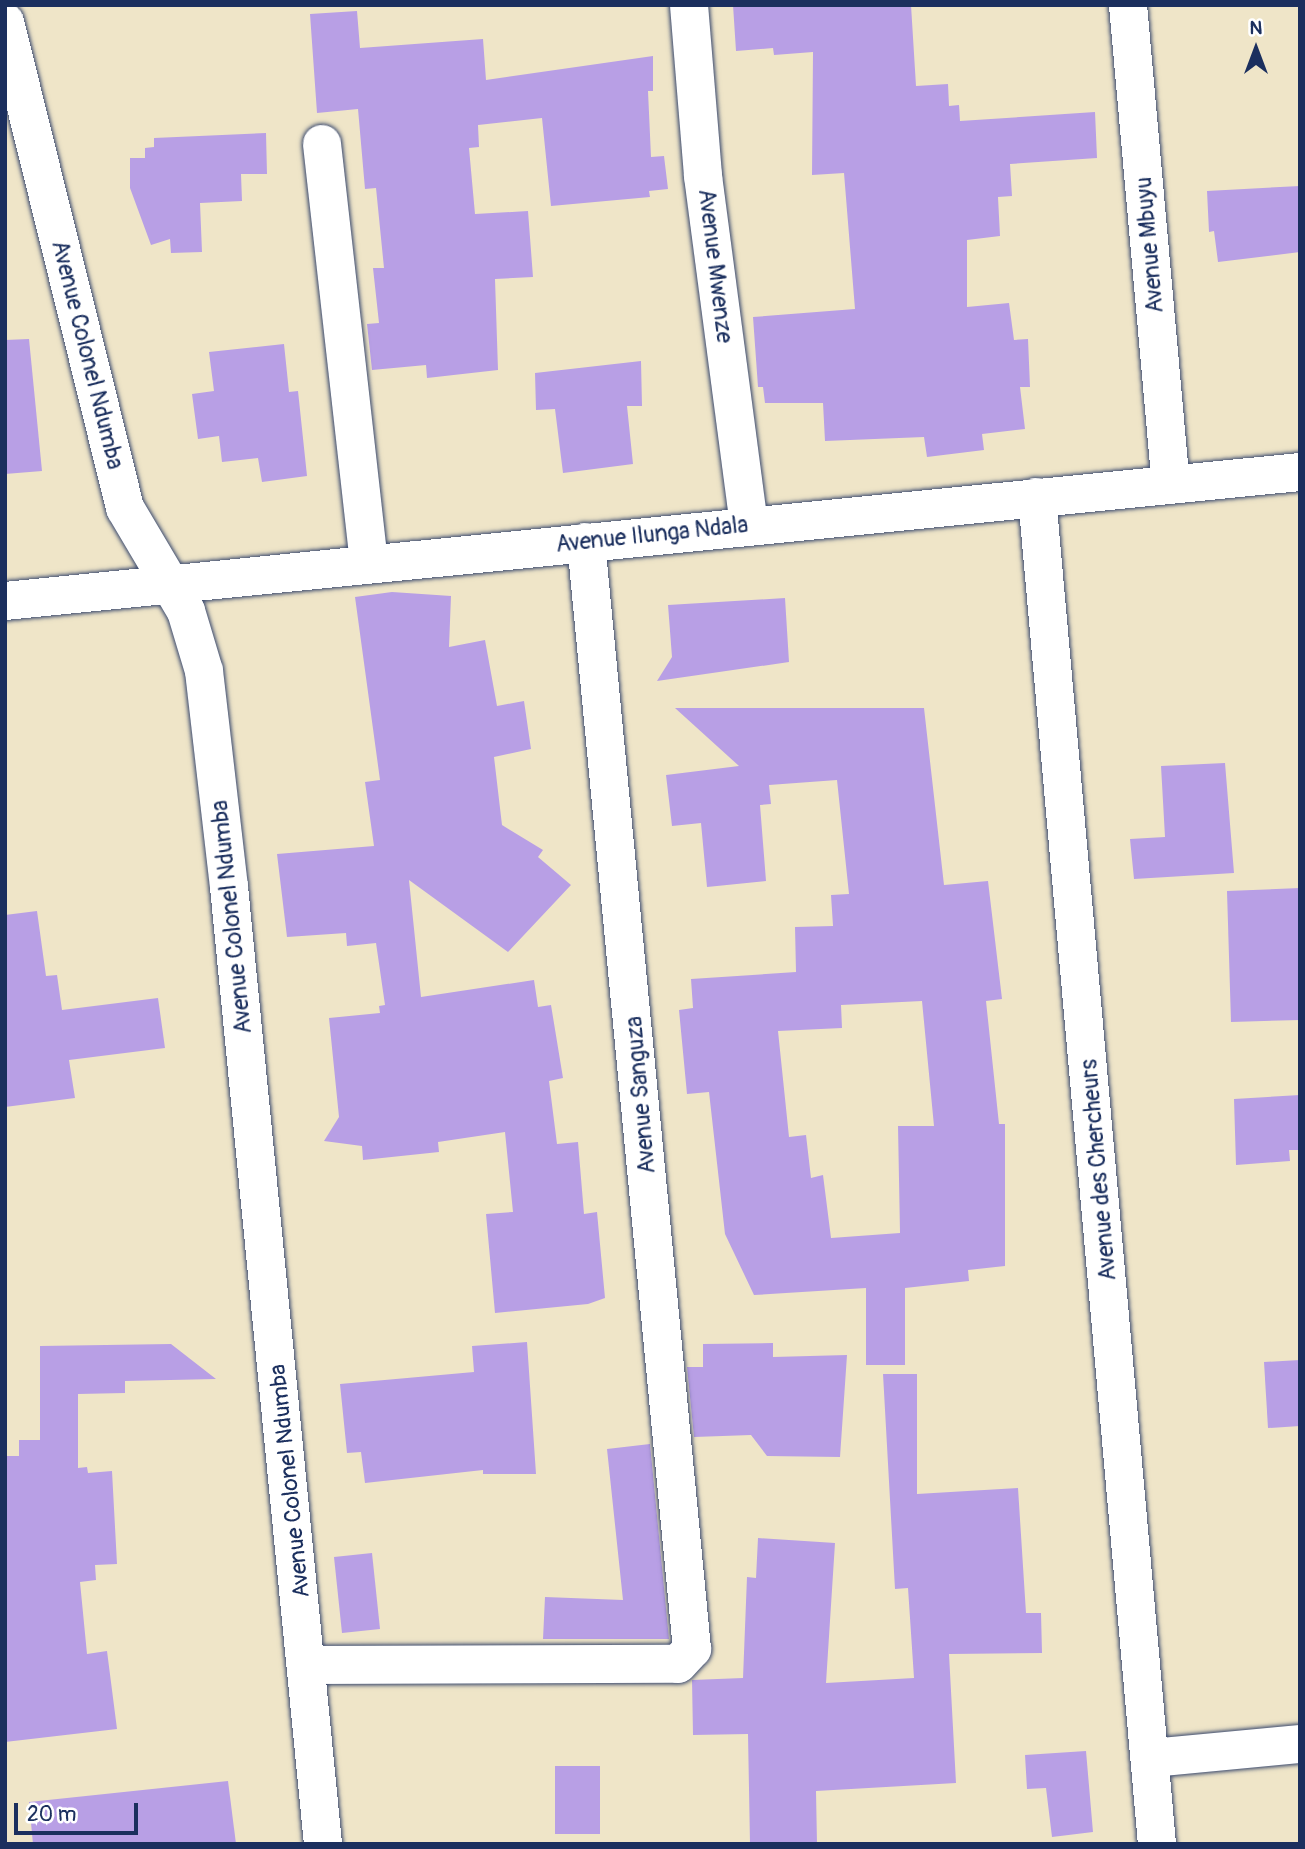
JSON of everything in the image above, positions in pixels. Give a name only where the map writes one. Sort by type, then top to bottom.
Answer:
[{"type":"street","name":"Avenue Mwenze","points":[[689,5],[704,176],[749,525]]},
{"type":"street","name":"Avenue Mbuyu","points":[[1128,5],[1171,484]]},
{"type":"street","name":"Avenue Colonel Ndumba","points":[[5,22],[125,508],[171,581],[186,611],[204,671],[308,1665],[323,1844]]},
{"type":"street","points":[[322,144],[369,562]]},
{"type":"street","name":"Avenue Ilunga Ndala","points":[[5,601],[171,581],[1300,472]]},
{"type":"street","name":"Avenue des Chercheurs","points":[[1037,497],[1152,1758],[1157,1844]]},
{"type":"street","name":"Avenue Sanguza","points":[[308,1665],[678,1664],[692,1649],[586,542]]},
{"type":"street","points":[[1152,1758],[1300,1744]]},
{"type":"building","points":[[733,5],[911,5],[916,86],[948,84],[949,106],[959,105],[960,121],[1095,112],[1097,158],[1010,164],[1012,196],[998,197],[1000,236],[967,240],[967,307],[1009,303],[1014,340],[1028,339],[1030,387],[1020,387],[1025,429],[982,434],[984,450],[927,457],[924,437],[825,441],[823,403],[765,403],[763,387],[758,387],[753,317],[855,309],[844,173],[812,175],[813,52],[774,55],[773,48],[736,51]]},
{"type":"building","points":[[357,11],[360,48],[483,39],[486,80],[653,56],[653,91],[648,91],[651,157],[664,156],[668,189],[649,191],[650,197],[551,206],[542,118],[478,125],[479,147],[469,148],[475,214],[528,211],[533,277],[495,279],[498,370],[427,378],[426,365],[372,370],[367,324],[379,323],[373,268],[384,268],[376,188],[365,189],[358,109],[317,113],[310,14]]},
{"type":"building","points":[[266,133],[267,174],[241,174],[242,201],[200,203],[202,252],[171,253],[170,239],[151,245],[130,188],[130,158],[145,158],[145,148],[154,147],[154,138]]},
{"type":"building","points":[[1300,186],[1300,252],[1218,262],[1214,231],[1209,232],[1207,191]]},
{"type":"building","points":[[29,339],[42,471],[5,474],[5,340]]},
{"type":"building","points":[[284,344],[289,392],[298,391],[307,476],[262,482],[258,458],[222,462],[219,436],[198,439],[192,394],[214,391],[209,352]]},
{"type":"building","points":[[641,361],[642,406],[627,406],[633,464],[563,473],[555,409],[536,410],[535,373]]},
{"type":"building","points":[[392,592],[451,596],[449,647],[485,640],[497,706],[524,701],[531,749],[494,757],[502,825],[543,850],[538,857],[571,885],[508,952],[409,880],[421,997],[534,980],[538,1007],[551,1005],[563,1078],[549,1081],[557,1144],[578,1142],[584,1214],[597,1212],[605,1298],[588,1304],[495,1313],[486,1214],[513,1212],[505,1132],[438,1142],[439,1152],[363,1160],[362,1146],[324,1141],[339,1117],[329,1018],[380,1013],[379,1006],[385,1005],[376,943],[347,946],[346,933],[287,937],[277,854],[374,846],[365,782],[380,780],[355,597]]},
{"type":"building","points":[[785,598],[789,662],[657,681],[672,657],[668,605]]},
{"type":"building","points":[[675,708],[924,708],[944,885],[988,881],[1002,999],[986,1001],[999,1124],[1005,1124],[1005,1266],[968,1270],[969,1281],[905,1288],[905,1365],[866,1365],[866,1288],[754,1295],[725,1234],[709,1092],[687,1094],[679,1010],[693,1008],[691,979],[796,972],[795,927],[833,926],[831,895],[849,894],[837,780],[769,785],[771,804],[760,805],[766,881],[707,887],[701,823],[672,826],[666,775],[739,766]],"holes":[[[922,1001],[934,1126],[898,1126],[900,1233],[831,1238],[823,1175],[811,1178],[806,1135],[789,1137],[778,1031],[842,1028],[841,1005]]]},
{"type":"building","points":[[1225,763],[1234,873],[1134,879],[1130,839],[1165,837],[1161,766]]},
{"type":"building","points":[[1300,888],[1300,1020],[1231,1022],[1227,891]]},
{"type":"building","points":[[37,911],[46,976],[57,975],[62,1010],[158,998],[165,1048],[69,1060],[75,1098],[5,1107],[5,915]]},
{"type":"building","points":[[1300,1095],[1300,1150],[1289,1150],[1290,1161],[1236,1165],[1234,1099]]},
{"type":"building","points":[[527,1342],[536,1474],[483,1474],[483,1470],[365,1483],[361,1452],[347,1453],[340,1384],[474,1372],[472,1346]]},
{"type":"building","points":[[773,1343],[773,1357],[847,1355],[840,1457],[767,1456],[751,1435],[694,1437],[687,1367],[703,1367],[703,1344]]},
{"type":"building","points":[[171,1344],[216,1379],[125,1381],[125,1393],[78,1394],[78,1468],[87,1467],[88,1473],[112,1471],[117,1564],[95,1565],[96,1580],[80,1582],[87,1654],[107,1651],[117,1729],[5,1742],[5,1456],[19,1456],[19,1440],[40,1440],[40,1346]]},
{"type":"building","points":[[1300,1360],[1300,1426],[1268,1428],[1264,1362]]},
{"type":"building","points":[[883,1374],[917,1374],[917,1494],[1018,1488],[1026,1613],[1041,1613],[1042,1653],[949,1654],[956,1783],[816,1791],[817,1844],[750,1844],[748,1734],[693,1735],[692,1680],[743,1678],[747,1577],[756,1578],[758,1538],[835,1543],[826,1683],[914,1678],[908,1588],[895,1589]]},
{"type":"building","points":[[650,1444],[669,1639],[543,1639],[545,1597],[623,1600],[607,1449]]},
{"type":"building","points":[[372,1553],[380,1629],[342,1633],[334,1557]]},
{"type":"building","points":[[1086,1751],[1093,1832],[1052,1837],[1046,1788],[1027,1789],[1025,1755]]},
{"type":"building","points":[[555,1766],[600,1766],[600,1834],[555,1834]]},
{"type":"building","points":[[228,1781],[236,1844],[33,1844],[29,1802]]}]
